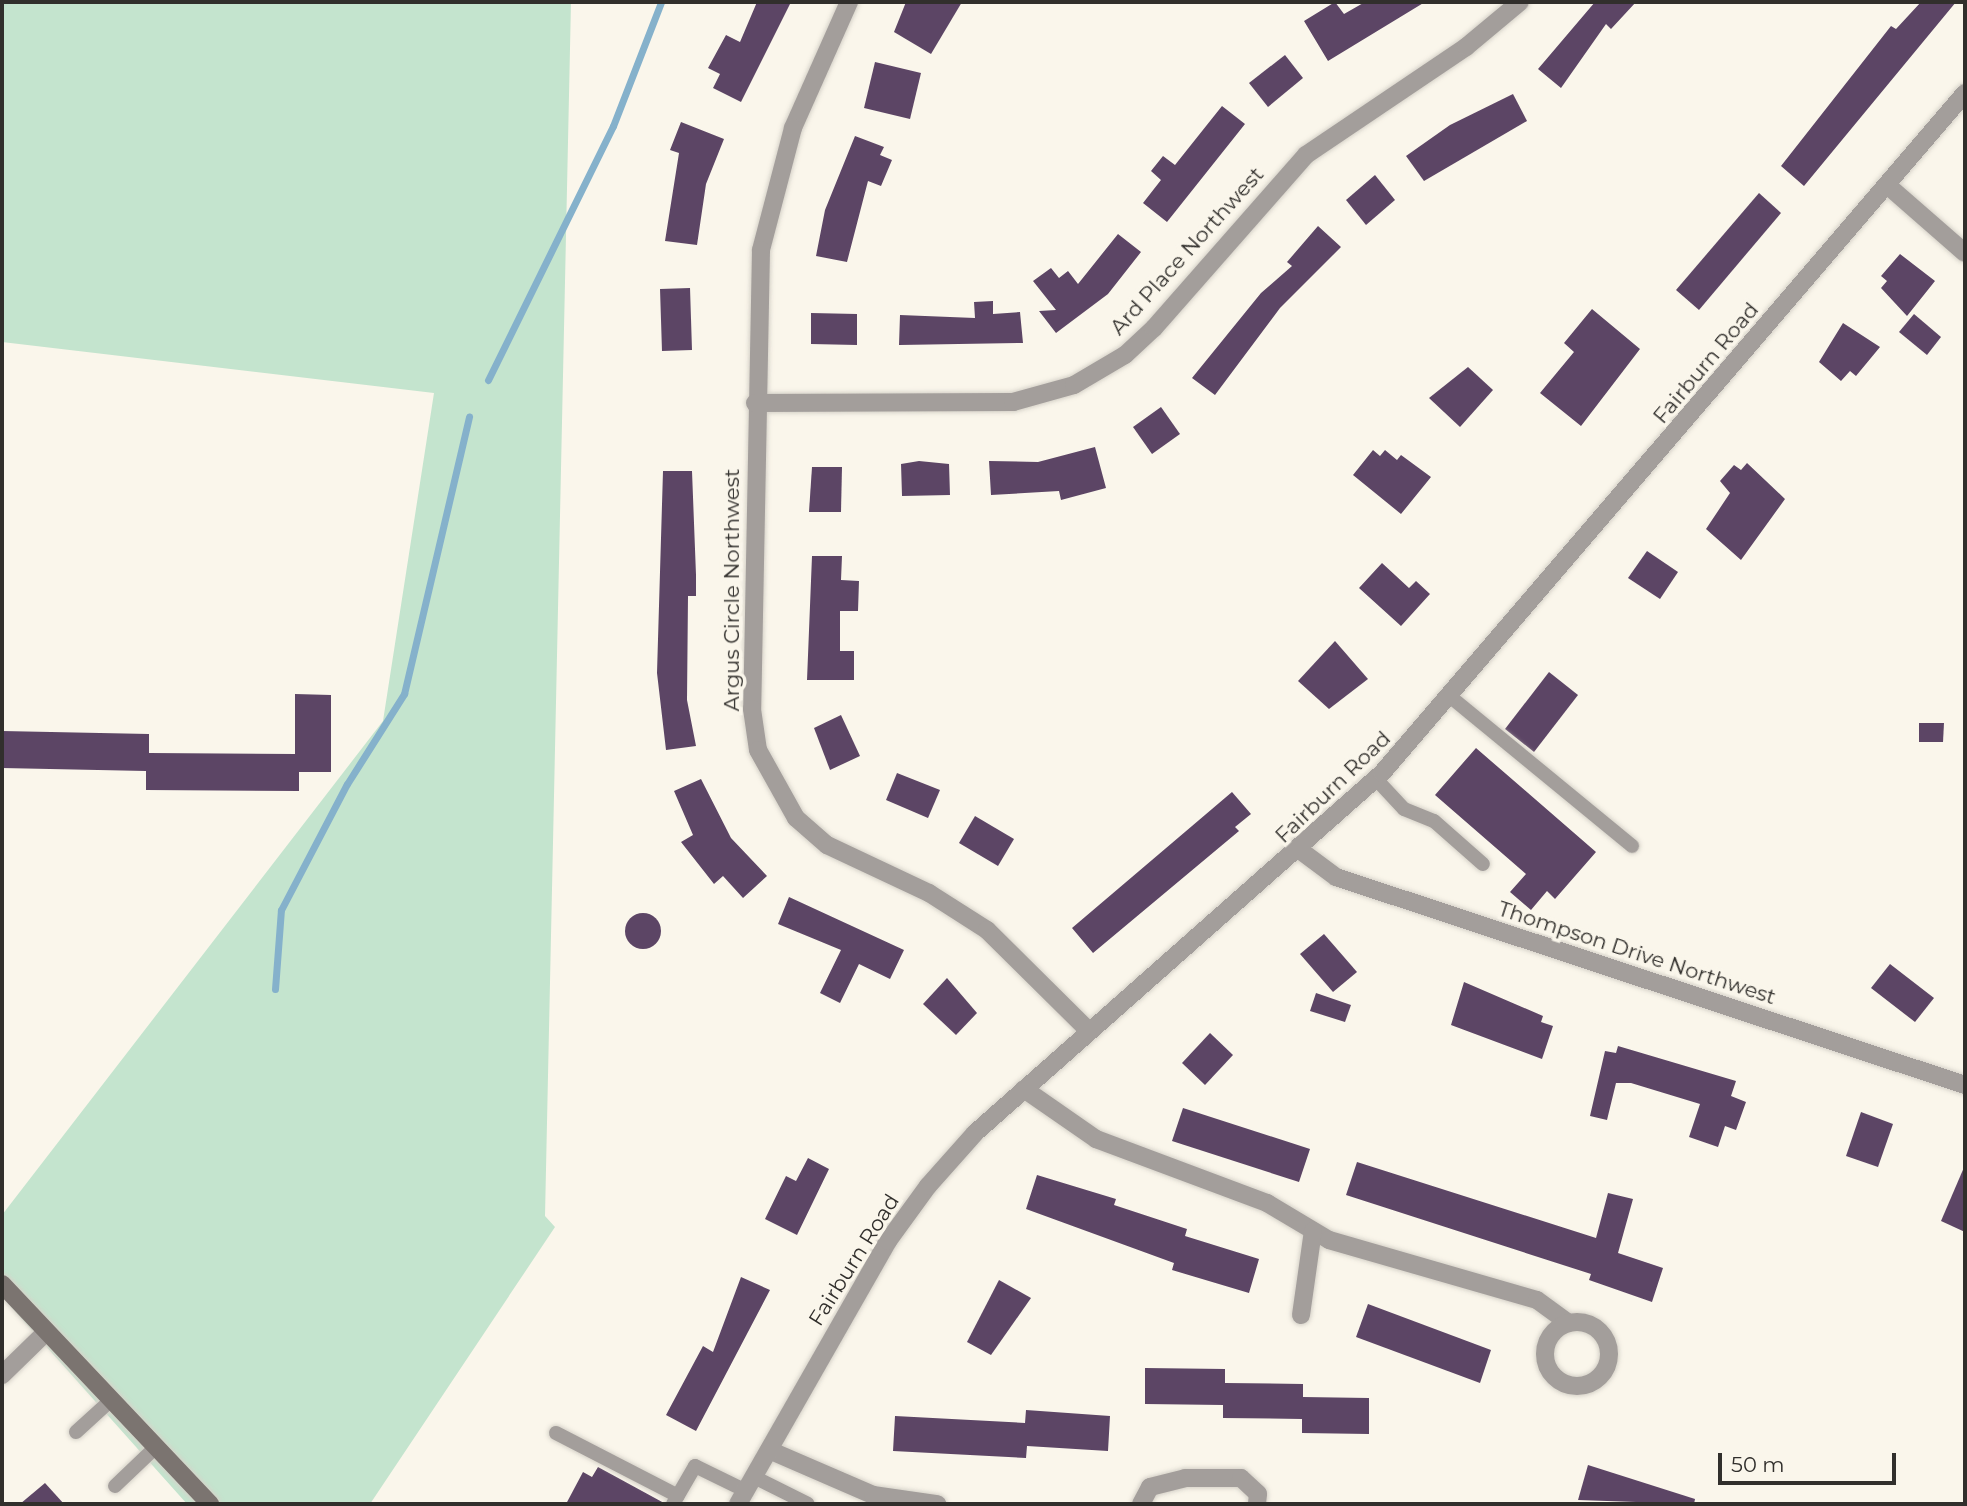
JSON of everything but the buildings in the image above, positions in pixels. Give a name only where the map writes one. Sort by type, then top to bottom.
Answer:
[{"type":"main road","points":[[2,1284],[210,1504]]},
{"type":"street","name":"Argus Circle Northwest","points":[[849,2],[774,188],[761,250],[755,403],[752,709],[771,782],[796,818],[827,845],[929,893],[987,930],[1089,1031]]},
{"type":"street","name":"Ard Place Northwest","points":[[755,403],[1013,402],[1074,385],[1125,355],[1154,328],[1306,155],[1466,47],[1520,2]]},
{"type":"street","name":"Fairburn Road","points":[[746,1491],[888,1241],[975,1133],[1089,1031],[1301,851],[1376,779],[1452,698],[1965,93]]},
{"type":"street","points":[[1887,185],[1965,253]]},
{"type":"street","name":"Thompson Drive Northwest","points":[[1301,851],[1336,877],[1965,1086]]},
{"type":"street","points":[[1024,1089],[1096,1139],[1267,1203],[1313,1231],[1537,1300],[1569,1323]]},
{"type":"street","points":[[1300,1315],[1313,1231]]},
{"type":"street","points":[[2,1375],[46,1332]]},
{"type":"street","points":[[769,1450],[873,1495],[937,1504]]},
{"type":"street","points":[[1141,1504],[1150,1487],[1185,1478],[1241,1478],[1258,1494],[1257,1504]]},
{"type":"lane","points":[[1452,698],[1632,846]]},
{"type":"lane","points":[[1376,779],[1404,809],[1434,821],[1483,864]]},
{"type":"lane","points":[[76,1432],[111,1400]]},
{"type":"lane","points":[[556,1433],[675,1500],[695,1466],[746,1491],[808,1504]]},
{"type":"lane","points":[[115,1486],[156,1447]]},
{"type":"green space","points":[[2,2],[571,2],[545,1216],[555,1227],[370,1504],[187,1504],[2,1297],[2,1215],[383,721],[434,393],[2,342]]},
{"type":"waterway","points":[[488,380],[613,126],[661,2]]},
{"type":"waterway","points":[[275,989],[281,910],[347,784],[404,694],[469,417]]}]
